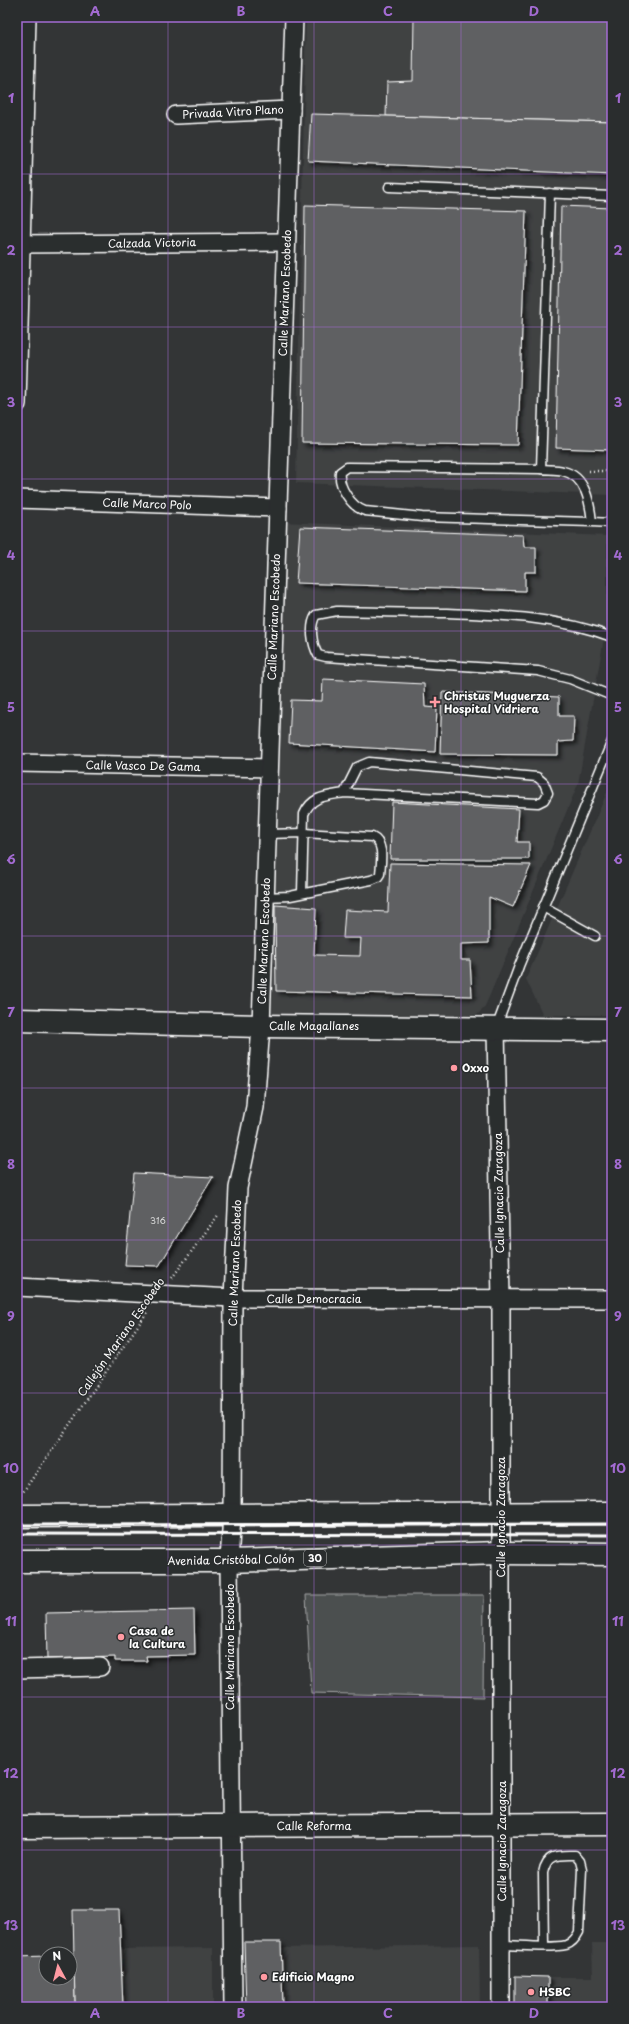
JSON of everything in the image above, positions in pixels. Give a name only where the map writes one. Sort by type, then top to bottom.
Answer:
[{"type":"street","points":[[17,404],[19,244],[27,17]]},
{"type":"street","name":"Calle Mariano Escobedo","points":[[233,2007],[229,1560],[232,1515],[233,1298],[238,1188],[255,1107],[261,1026],[294,17]]},
{"type":"street","name":"Privada Vitro Plano","points":[[176,115],[291,110]]},
{"type":"street","name":"Calzada Victoria","points":[[19,244],[286,242]]},
{"type":"street","name":"Calle Marco Polo","points":[[17,499],[278,508]]},
{"type":"street","name":"Calle Vasco De Gama","points":[[17,763],[270,768]]},
{"type":"street","name":"Calle Magallanes","points":[[17,1020],[261,1026],[612,1030]]},
{"type":"street","name":"Calle Ignacio Zaragoza","points":[[496,1028],[501,1300],[501,2007]]},
{"type":"street","name":"Calle Democracia","points":[[17,1287],[233,1298],[501,1300],[612,1299]]},
{"type":"street","points":[[17,1516],[612,1513]]},
{"type":"street","name":"Avenida Cristóbal Colón","points":[[17,1561],[229,1560],[501,1553],[612,1554]]},
{"type":"street","points":[[17,1669],[100,1667]]},
{"type":"street","name":"Calle Reforma","points":[[17,1827],[612,1824]]},
{"type":"lane","points":[[389,187],[612,196]]},
{"type":"lane","points":[[541,469],[550,193]]},
{"type":"lane","points":[[592,522],[590,504],[581,483],[564,471],[541,469],[347,467],[340,470],[339,475],[350,501],[358,509],[365,512],[422,517],[612,523]]},
{"type":"lane","points":[[612,637],[574,625],[538,618],[502,615],[337,611],[316,615],[313,620],[312,629],[314,644],[318,655],[326,657],[538,671],[564,677],[612,696]]},
{"type":"lane","points":[[496,1028],[612,742]]},
{"type":"lane","points":[[302,893],[304,814],[313,801],[325,796],[344,793],[538,803],[544,800],[548,793],[544,783],[537,777],[370,762],[357,767],[344,793]]},
{"type":"lane","points":[[265,897],[302,893],[371,880],[378,877],[380,874],[381,846],[376,839],[372,837],[303,833],[267,834]]},
{"type":"lane","points":[[544,907],[595,936]]},
{"type":"lane","points":[[501,1945],[544,1946],[565,1945],[575,1939],[579,1932],[582,1869],[580,1861],[575,1855],[552,1856],[545,1863],[543,1872],[544,1946]]},
{"type":"path","name":"Callejón Mariano Escobedo","points":[[17,1496],[27,1486],[219,1213]]},
{"type":"shaded area","points":[[306,17],[612,17],[612,495],[296,483]]},
{"type":"shaded area","name":"Christus Muguerza Hospital Vidriera","points":[[281,522],[607,536],[607,621],[578,784],[489,997],[484,1008],[477,1015],[461,1019],[271,1014]]},
{"type":"shaded area","points":[[612,781],[612,1015],[543,1015],[526,979]]},
{"type":"shaded area","points":[[306,1595],[484,1595],[483,1697],[311,1693]]},
{"type":"shaded area","points":[[592,1943],[612,1943],[612,2007],[548,2007],[548,1977],[593,1977]]},
{"type":"shaded area","points":[[479,1945],[480,2007],[283,2007],[281,1948]]},
{"type":"shaded area","points":[[213,1948],[213,2007],[123,2007],[121,1949]]},
{"type":"building","points":[[414,17],[612,17],[612,122],[386,116],[387,82],[413,81]]},
{"type":"building","points":[[311,114],[612,122],[612,175],[308,161]]},
{"type":"building","points":[[305,205],[526,211],[518,445],[302,443]]},
{"type":"building","points":[[561,206],[612,208],[612,450],[556,448]]},
{"type":"building","points":[[300,527],[523,535],[524,547],[536,547],[536,572],[525,572],[525,591],[296,583]]},
{"type":"building","points":[[323,679],[424,684],[425,707],[437,708],[435,752],[289,743],[291,700],[322,701]]},
{"type":"building","points":[[442,692],[559,697],[559,716],[574,716],[573,741],[558,742],[558,755],[440,754]]},
{"type":"building","points":[[392,802],[519,809],[517,842],[529,842],[529,859],[390,859]]},
{"type":"building","points":[[390,863],[531,865],[513,907],[489,897],[489,943],[461,944],[461,960],[470,960],[472,996],[276,991],[275,905],[316,908],[314,955],[360,956],[361,938],[343,938],[345,910],[388,912]]},
{"type":"building","points":[[134,1173],[213,1177],[159,1266],[125,1265]]},
{"type":"building","points":[[194,1610],[195,1655],[146,1656],[147,1661],[115,1661],[115,1657],[47,1659],[46,1613]]},
{"type":"building","points":[[73,1910],[119,1910],[123,2007],[75,2007],[75,1986],[78,1986],[78,1946],[74,1946]]},
{"type":"building","name":"Edificio Magno","points":[[244,1942],[281,1942],[283,2007],[246,2007]]},
{"type":"building","points":[[38,1956],[38,1986],[75,1986],[75,2007],[17,2007],[17,1957]]},
{"type":"building","name":"HSBC","points":[[515,1976],[548,1977],[548,2007],[515,2007]]},
{"type":"railway","points":[[17,1525],[612,1524]]},
{"type":"railway","points":[[17,1534],[612,1535]]},
{"type":"place","name":"Christus Muguerza Hospital Vidriera","points":[[435,702]]},
{"type":"place","name":"Oxxo","points":[[454,1068]]},
{"type":"place","name":"Casa de la Cultura","points":[[121,1637]]},
{"type":"place","name":"Edificio Magno","points":[[264,1977]]},
{"type":"place","name":"HSBC","points":[[531,1992]]}]
